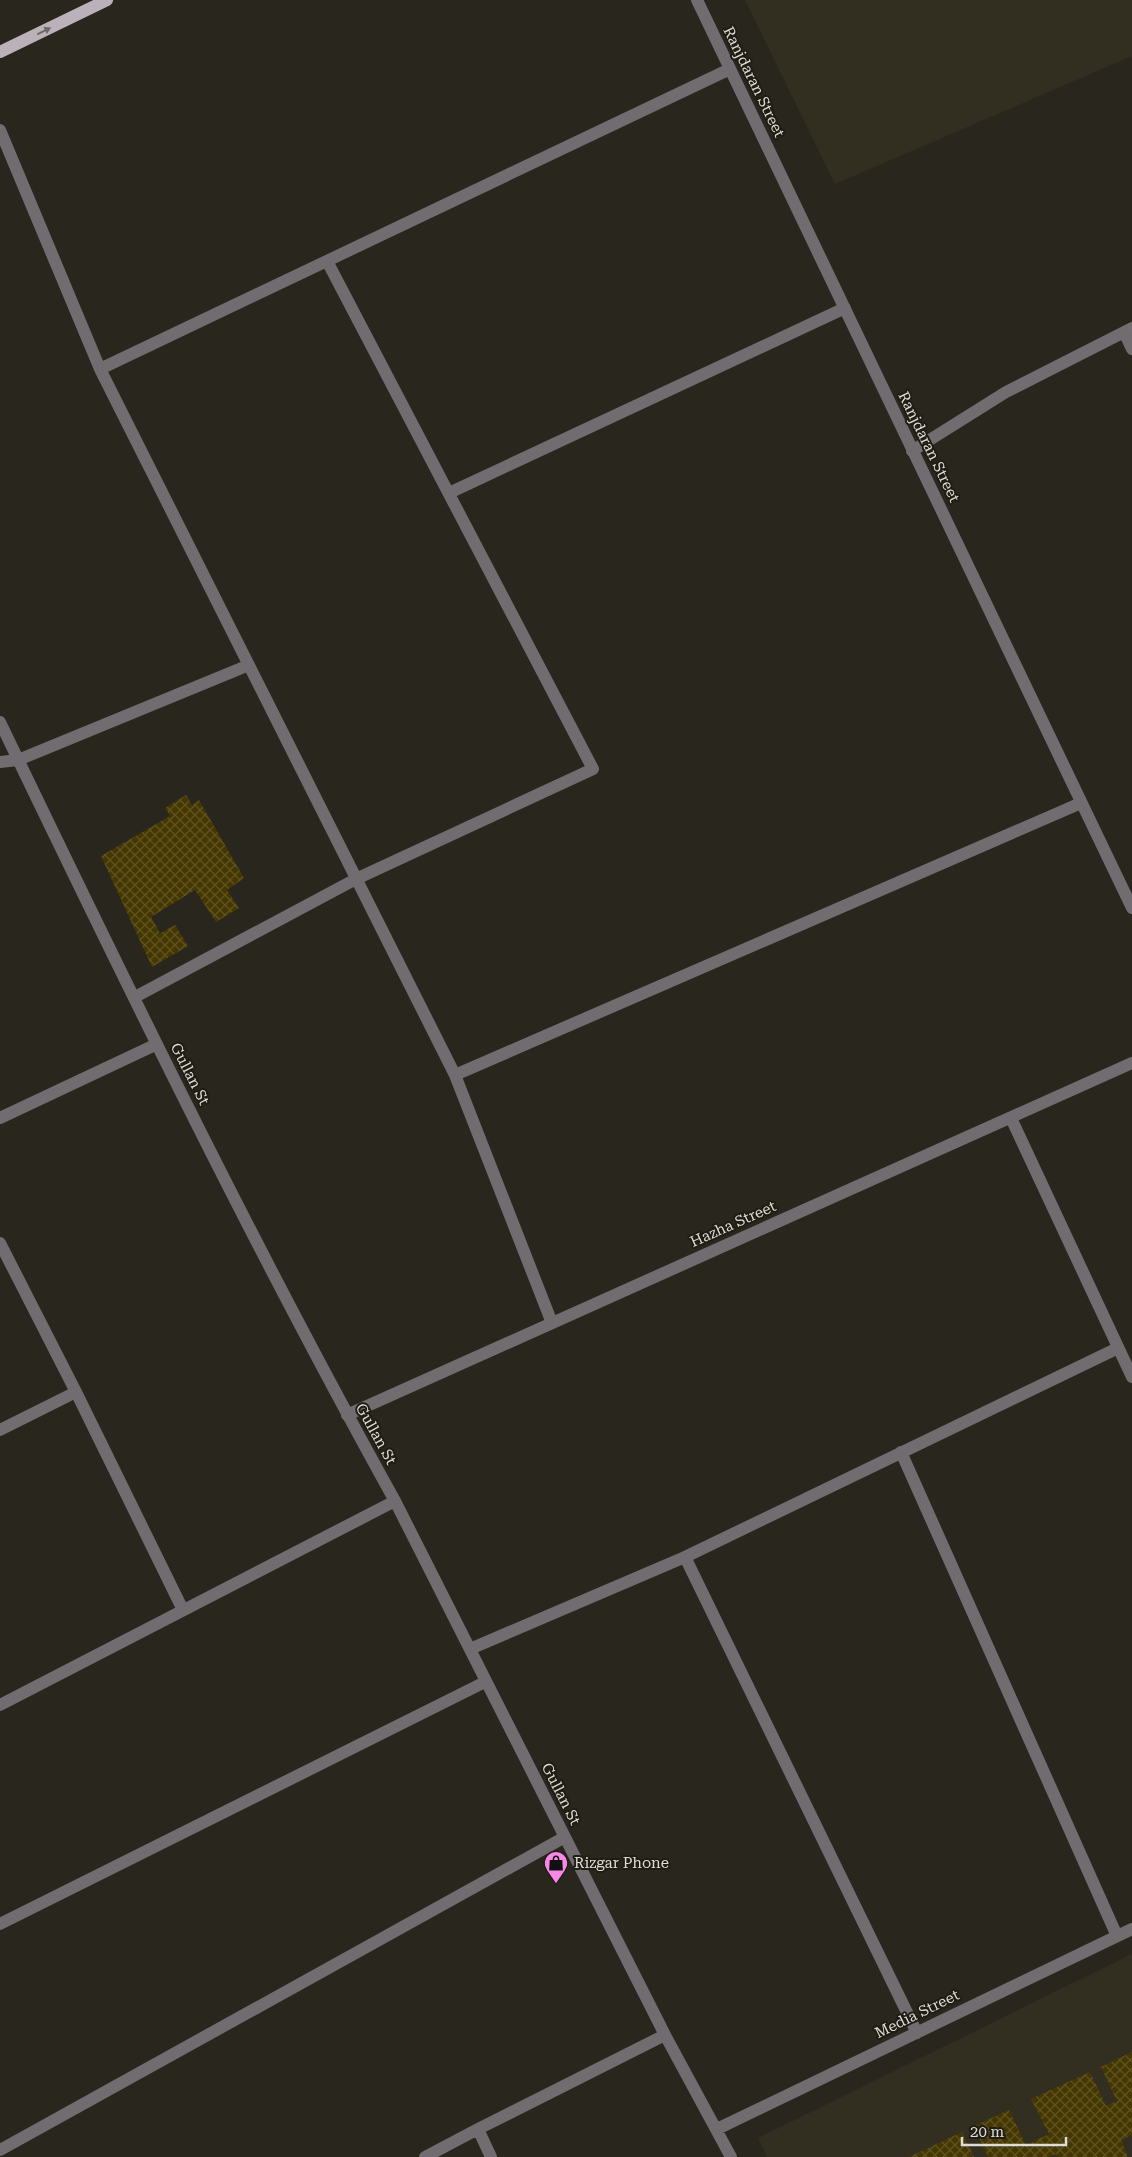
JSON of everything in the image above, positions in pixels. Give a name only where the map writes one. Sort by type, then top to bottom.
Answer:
[{"type":"main road","points":[[0,52],[86,5],[107,0]]},
{"type":"street","name":"Ranjdaran Street","points":[[697,0],[1132,908]]},
{"type":"street","points":[[100,369],[730,69]]},
{"type":"street","points":[[0,130],[100,369],[455,1075],[552,1324]]},
{"type":"street","points":[[135,997],[356,879],[593,769],[327,261]]},
{"type":"street","points":[[449,493],[845,308]]},
{"type":"street","points":[[912,450],[1006,392],[1128,330],[1132,349]]},
{"type":"street","points":[[0,762],[18,760],[249,665]]},
{"type":"street","name":"Gullan St","points":[[0,722],[157,1044],[347,1415],[395,1501],[665,2035],[731,2157]]},
{"type":"street","points":[[455,1075],[1081,803]]},
{"type":"street","points":[[0,1118],[157,1044]]},
{"type":"street","name":"Hazha Street","points":[[347,1415],[1132,1063]]},
{"type":"street","points":[[1011,1118],[1132,1377]]},
{"type":"street","points":[[0,1243],[76,1392],[183,1610]]},
{"type":"street","points":[[470,1649],[685,1556],[1118,1348]]},
{"type":"street","points":[[0,1430],[76,1392]]},
{"type":"street","points":[[901,1452],[1117,1936]]},
{"type":"street","points":[[0,1706],[395,1501]]},
{"type":"street","points":[[685,1556],[917,2033]]},
{"type":"street","points":[[0,1924],[485,1682]]},
{"type":"street","points":[[0,2150],[565,1837]]},
{"type":"street","name":"Media Street","points":[[716,2129],[1132,1929]]},
{"type":"street","points":[[425,2157],[478,2128],[665,2035]]},
{"type":"street","points":[[478,2128],[491,2157]]},
{"type":"shaded area","points":[[745,0],[1132,0],[1132,56],[835,184]]},
{"type":"shaded area","points":[[1132,1954],[1132,2157],[767,2157],[758,2138]]},
{"type":"building","points":[[186,795],[192,805],[199,800],[244,878],[227,890],[239,908],[216,922],[195,890],[151,917],[160,933],[175,925],[188,946],[152,967],[101,856],[170,816],[165,808]]},
{"type":"building","points":[[1132,2052],[1132,2135],[1121,2140],[1128,2157],[1058,2157],[1056,2154],[1049,2157],[988,2157],[974,2126],[1009,2110],[1026,2145],[1049,2134],[1031,2099],[1090,2072],[1106,2106],[1117,2101],[1101,2067]]},
{"type":"building","points":[[962,2132],[974,2157],[909,2157]]},
{"type":"place","name":"Rizgar Phone","points":[[556,1884]]}]
